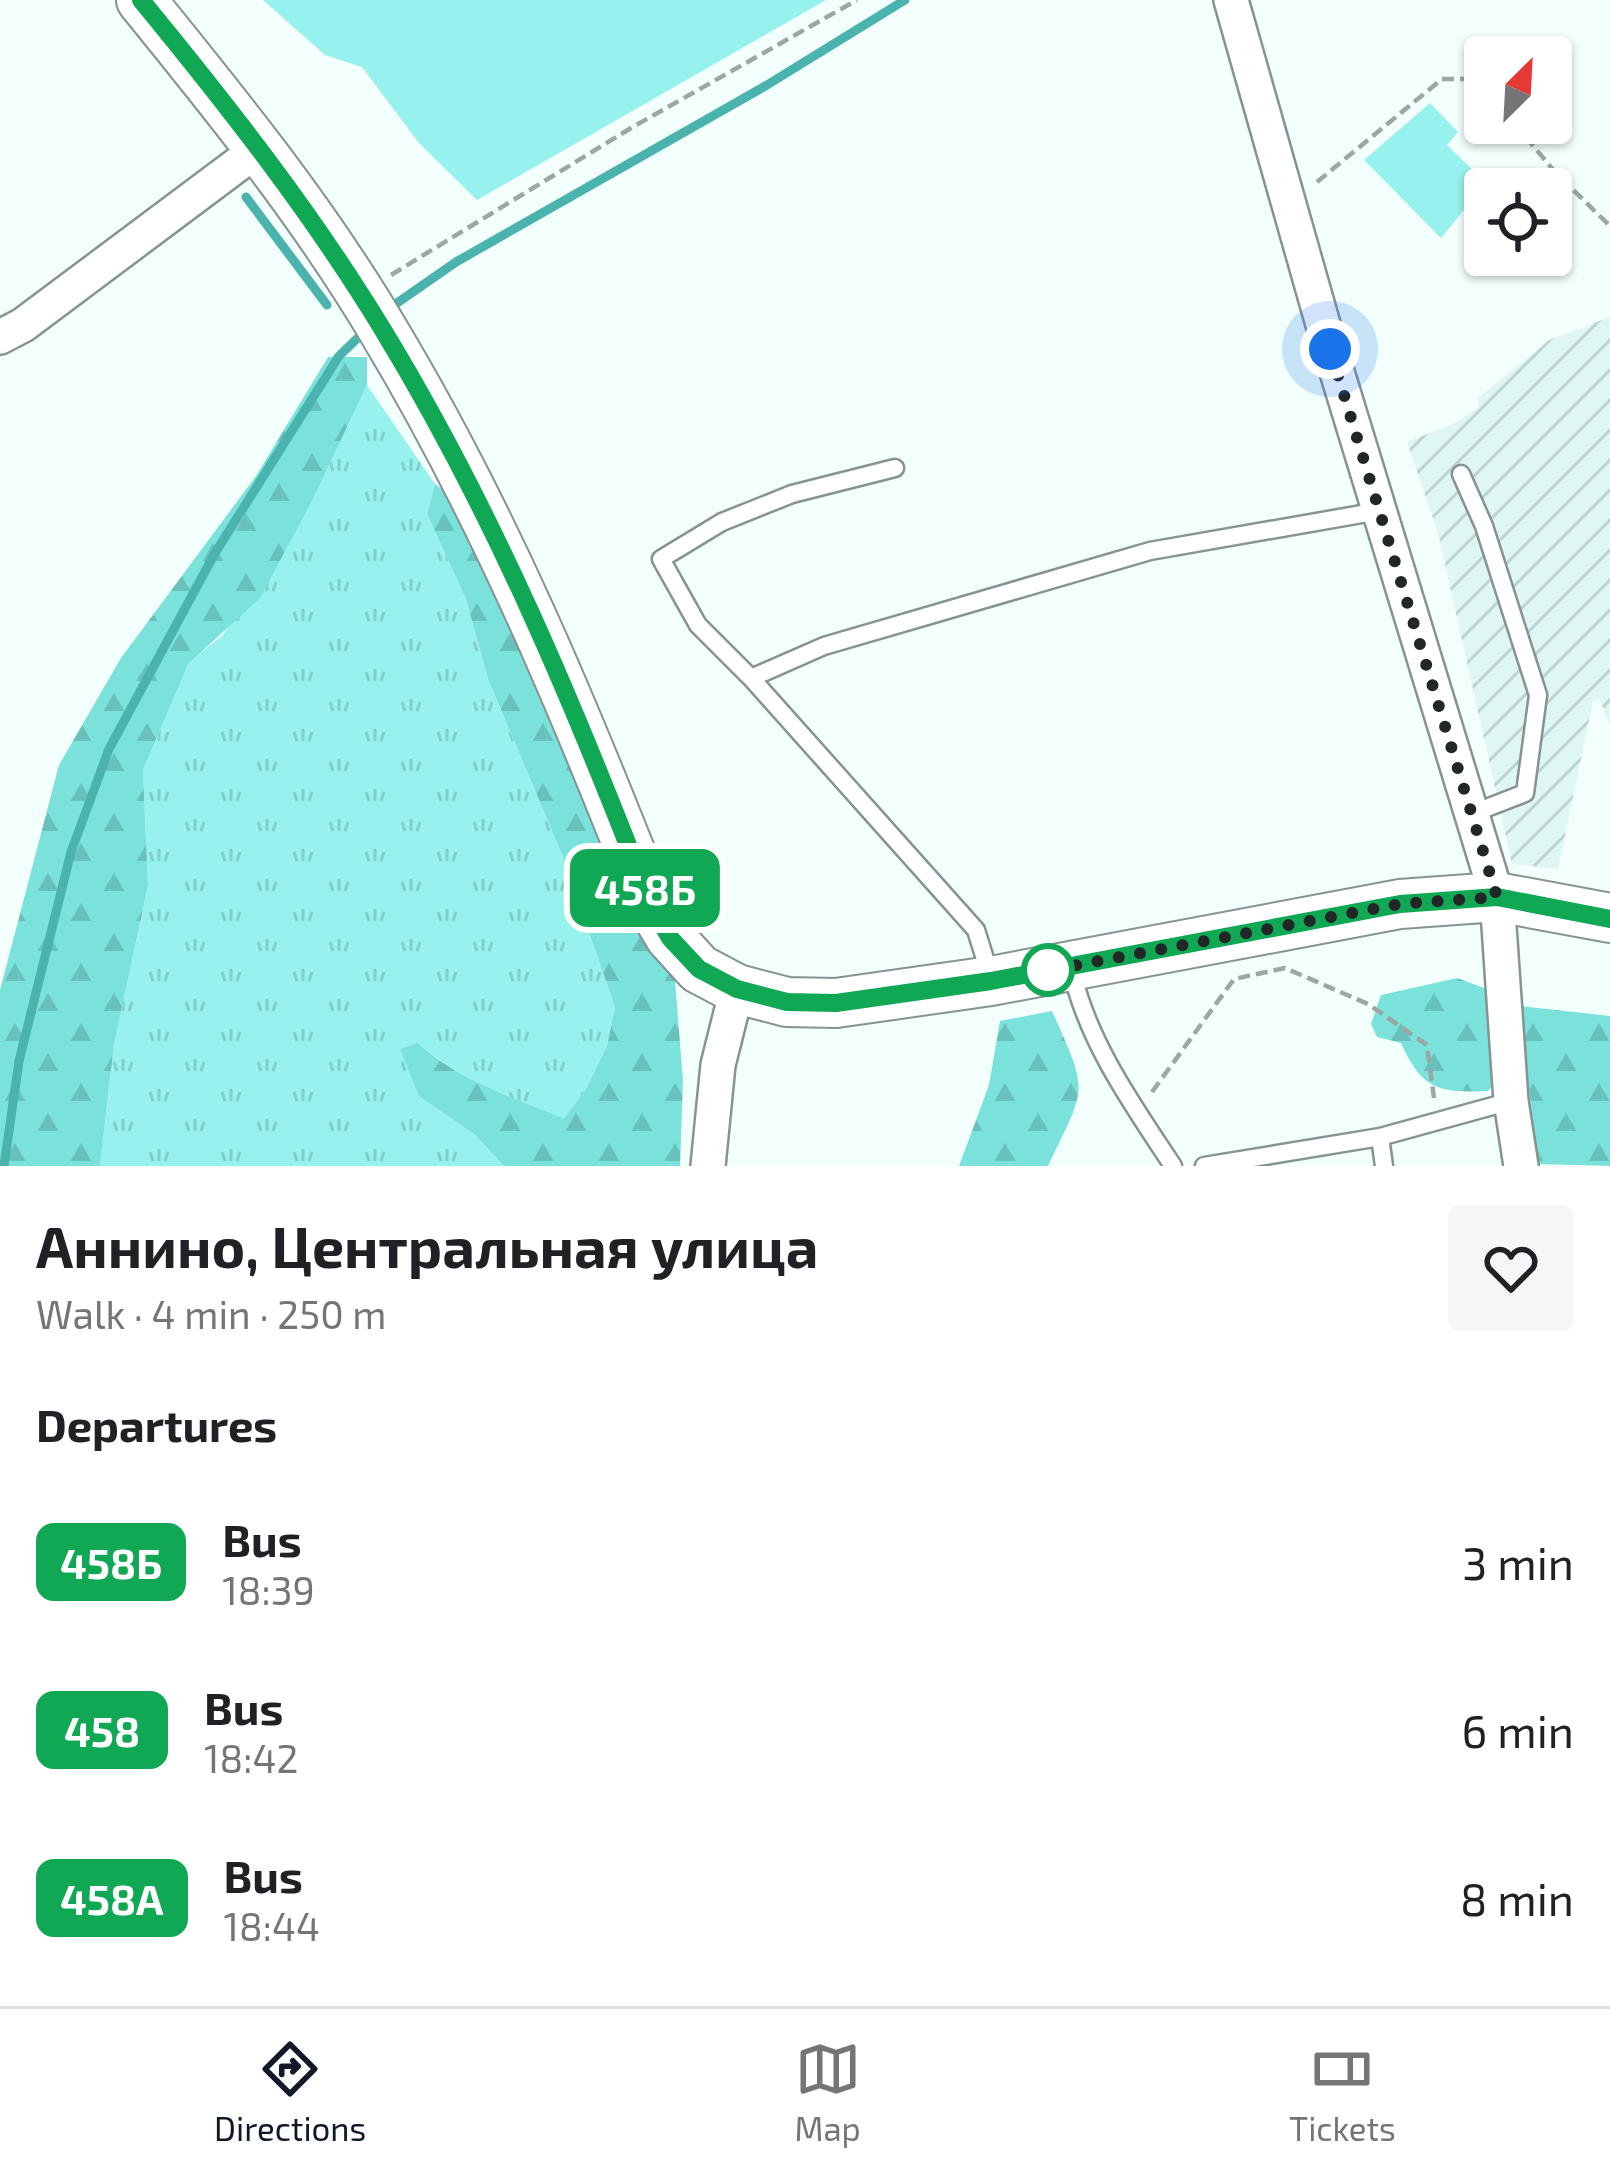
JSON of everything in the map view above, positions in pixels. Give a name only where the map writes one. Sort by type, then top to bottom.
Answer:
[{"type":"main road","points":[[141,0],[261,146],[361,293],[454,454],[514,575],[652,907],[670,938],[699,969],[737,989],[787,1002],[836,1003],[991,981],[1400,904],[1497,897],[1610,918]]},
{"type":"street","points":[[1231,0],[1379,512],[1497,897],[1511,1101],[1521,1166]]},
{"type":"street","points":[[0,338],[261,146]]},
{"type":"street","points":[[708,1166],[718,1065],[737,989]]},
{"type":"lane","points":[[896,468],[792,494],[722,522],[661,559],[698,625],[976,929],[991,981]]},
{"type":"lane","points":[[1461,474],[1484,526],[1538,694],[1526,793],[1471,814]]},
{"type":"lane","points":[[751,678],[824,646],[1150,551],[1379,512]]},
{"type":"lane","points":[[1070,966],[1078,1003],[1173,1166]]},
{"type":"lane","points":[[1204,1166],[1380,1137],[1511,1101]]},
{"type":"lane","points":[[1380,1137],[1384,1166]]},
{"type":"path","points":[[361,293],[631,128],[857,0]]},
{"type":"path","points":[[1289,205],[1442,79],[1464,80]]},
{"type":"path","points":[[1532,144],[1610,226]]},
{"type":"path","points":[[1139,1114],[1234,979],[1285,968],[1368,1004],[1427,1045],[1436,1122]]},
{"type":"shaded area","points":[[1610,317],[1610,726],[1600,700],[1593,701],[1558,869],[1512,864],[1438,533],[1407,442],[1455,423],[1479,407],[1478,398],[1549,340]]},
{"type":"green space","points":[[263,0],[826,0],[477,200],[419,143],[362,67],[325,55]]},
{"type":"green space","points":[[1430,103],[1458,132],[1447,145],[1471,168],[1464,168],[1464,210],[1441,238],[1364,160]]},
{"type":"green space","points":[[328,357],[367,357],[367,385],[260,598],[188,664],[143,770],[148,886],[114,1044],[100,1166],[0,1166],[0,990],[59,765],[121,658],[256,476]]},
{"type":"green space","points":[[367,385],[435,484],[427,514],[466,599],[488,679],[561,852],[615,1007],[607,1046],[564,1120],[469,1078],[418,1043],[419,1096],[475,1135],[504,1166],[100,1166],[114,1044],[148,886],[143,770],[188,663],[223,635],[314,497]]},
{"type":"green space","points":[[435,484],[457,500],[597,826],[675,980],[683,1081],[680,1166],[504,1166],[475,1135],[419,1096],[400,1049],[418,1043],[469,1078],[564,1119],[586,1089],[607,1046],[615,1007],[561,852],[488,679],[466,599],[427,514]]},
{"type":"green space","points":[[1457,978],[1492,991],[1501,1076],[1488,1091],[1434,1085],[1417,1071],[1401,1043],[1377,1037],[1371,1024],[1381,995]]},
{"type":"green space","points":[[1519,1006],[1610,1016],[1610,1166],[1538,1164]]},
{"type":"green space","points":[[1052,1011],[1079,1089],[1048,1166],[959,1166],[989,1085],[1000,1021]]},
{"type":"waterway","points":[[387,310],[456,262],[767,85],[905,0]]},
{"type":"waterway","points":[[246,197],[327,305]]},
{"type":"waterway","points":[[4,1166],[19,1061],[71,852],[109,749],[215,553],[339,356],[366,330]]},
{"type":"bus line","name":"458Б","points":[[141,0],[261,146],[384,330],[454,454],[514,575],[652,907],[670,938],[699,969],[737,989],[787,1002],[836,1003],[991,981],[1400,904],[1497,897],[1610,919]]},
{"type":"route","points":[[1048,970],[1041,972],[1400,904],[1497,897],[1330,349]]}]
